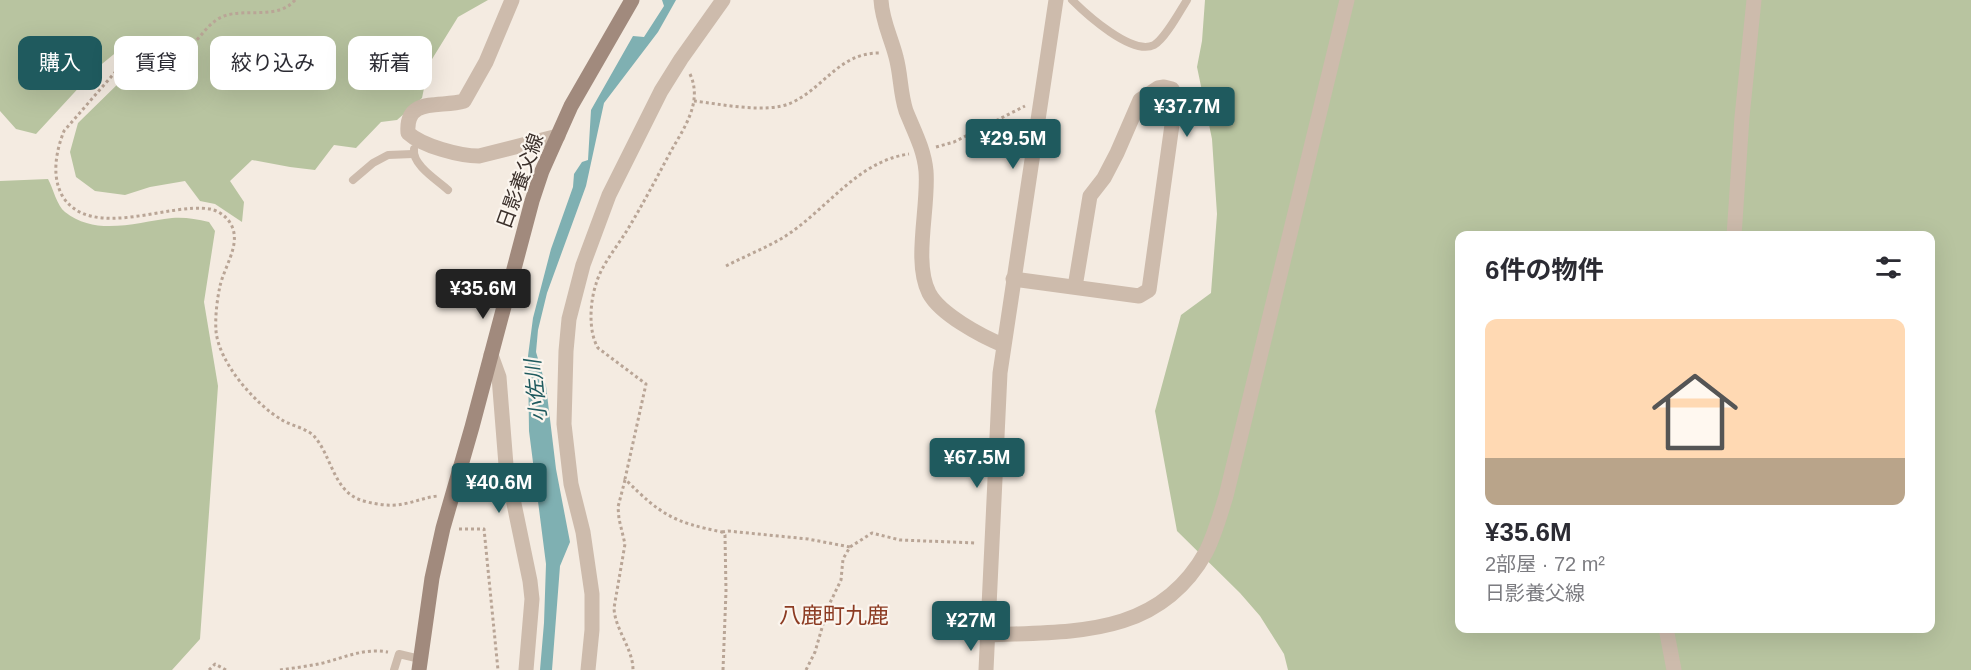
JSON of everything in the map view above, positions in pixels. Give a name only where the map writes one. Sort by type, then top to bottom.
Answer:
[{"type":"main road","name":"日影養父線","points":[[419,664],[442,528],[532,201],[542,171],[571,106],[632,0]]},
{"type":"street","points":[[512,0],[486,62],[464,101],[432,104],[417,109],[407,121],[408,133],[414,146],[465,156],[478,156],[558,136]]},
{"type":"street","points":[[588,670],[592,630],[591,585],[583,532],[571,484],[564,424],[566,351],[570,319],[583,265],[609,195],[646,121],[681,59],[723,0]]},
{"type":"street","points":[[881,0],[885,27],[895,53],[906,109],[923,151],[927,184],[923,242],[926,287],[931,297],[943,310],[984,337],[1003,345]]},
{"type":"street","points":[[986,670],[1000,373],[1012,279],[1056,0]]},
{"type":"street","points":[[988,635],[1084,630],[1136,617],[1155,607],[1179,587],[1206,551],[1226,496],[1347,0]]},
{"type":"street","points":[[1734,231],[1742,117],[1754,0]]},
{"type":"street","points":[[1012,279],[1139,296],[1149,290],[1176,96],[1172,89],[1158,88],[1140,100],[1113,161],[1104,178],[1090,196],[1076,287]]},
{"type":"street","points":[[491,355],[499,377],[506,465],[530,581],[532,599],[526,670]]},
{"type":"street","points":[[1667,633],[1674,670]]},
{"type":"lane","points":[[1072,0],[1102,27],[1140,46],[1153,46],[1187,0]]},
{"type":"lane","points":[[353,180],[373,163],[414,146],[417,162],[448,190]]},
{"type":"lane","points":[[394,670],[399,654],[419,664]]},
{"type":"path","points":[[295,0],[276,11],[235,13],[213,21],[195,41],[176,53],[140,51],[130,55],[64,131],[58,146],[56,171],[60,191],[72,208],[91,215],[123,217],[197,208],[210,209],[223,214],[233,229],[234,237],[220,288],[216,330],[222,353],[244,386],[272,414],[313,435],[326,454],[337,478],[351,495],[384,505],[401,505],[435,496],[452,495]]},
{"type":"path","points":[[693,101],[755,109],[791,103],[855,56],[869,53],[895,53]]},
{"type":"path","points":[[633,670],[631,659],[614,617],[625,544],[618,507],[646,384],[598,348],[595,342],[592,301],[600,275],[638,212],[690,117],[693,80],[681,59]]},
{"type":"path","points":[[726,266],[783,237],[810,218],[840,190],[874,165],[893,156],[923,151],[954,142],[1041,98]]},
{"type":"path","points":[[625,479],[645,500],[663,513],[683,523],[722,532],[808,539],[850,547]]},
{"type":"path","points":[[442,528],[484,529],[498,670]]},
{"type":"path","points":[[722,532],[726,542],[723,670]]},
{"type":"path","points":[[806,670],[816,652],[828,607],[841,580],[843,559],[850,547],[872,533],[900,540],[991,544]]},
{"type":"path","points":[[280,670],[322,663],[354,652],[373,650],[399,654]]},
{"type":"path","points":[[209,670],[215,663],[226,670]]},
{"type":"green space","points":[[0,0],[488,0],[458,17],[432,59],[432,36],[348,36],[348,90],[424,90],[422,98],[397,120],[381,122],[356,148],[334,145],[315,170],[252,160],[230,181],[244,202],[242,222],[215,204],[200,201],[185,181],[150,187],[125,195],[95,191],[76,177],[70,152],[78,123],[114,88],[114,90],[198,90],[198,36],[114,36],[114,54],[102,64],[102,36],[18,36],[18,90],[77,90],[36,134],[16,129],[0,111]]},
{"type":"green space","points":[[1205,0],[1971,0],[1971,670],[1288,670],[1284,654],[1260,616],[1177,531],[1155,411],[1181,315],[1211,293],[1217,214],[1212,139],[1197,67],[1202,41]]},
{"type":"green space","points":[[48,179],[62,209],[77,220],[103,226],[117,226],[172,218],[195,219],[209,222],[215,231],[204,302],[218,386],[200,639],[172,670],[0,670],[0,181]]},
{"type":"water","name":"小佐川","points":[[662,0],[676,0],[658,32],[604,103],[586,186],[547,293],[538,330],[536,352],[546,386],[556,469],[570,542],[560,566],[552,670],[540,670],[546,564],[529,431],[528,356],[533,318],[551,249],[573,187],[574,174],[582,162],[588,160],[591,110],[633,36],[644,37],[664,6]]},
{"type":"district","name":"八鹿町九鹿","points":[[834,615]]}]
